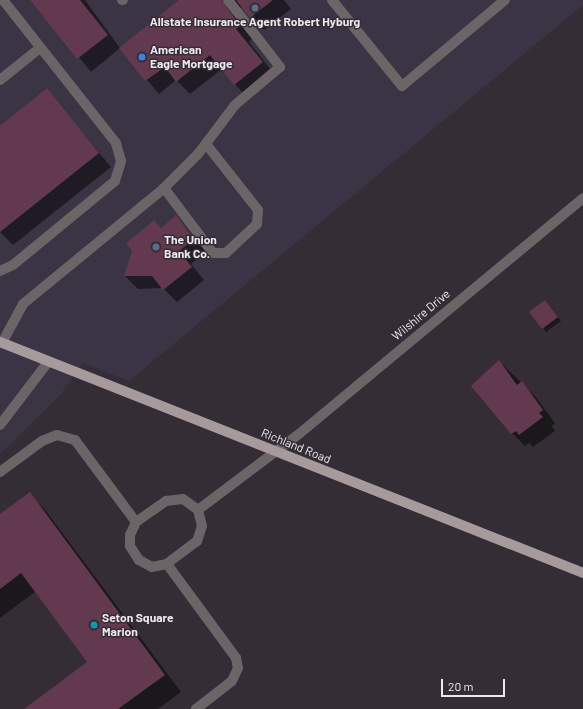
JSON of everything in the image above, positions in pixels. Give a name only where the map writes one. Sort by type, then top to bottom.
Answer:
[{"type":"main road","name":"Richland Road","points":[[1,343],[583,573]]},
{"type":"street","points":[[0,271],[13,265],[115,181],[121,162],[116,143],[3,0]]},
{"type":"street","points":[[1,343],[23,304],[164,188],[206,144],[235,105],[280,67],[228,0]]},
{"type":"street","points":[[332,0],[402,86],[505,0]]},
{"type":"street","points":[[0,80],[40,48]]},
{"type":"street","points":[[164,188],[213,253],[226,253],[257,224],[258,210],[206,144]]},
{"type":"street","name":"Wilshire Drive","points":[[198,510],[276,452],[583,198]]},
{"type":"street","points":[[2,422],[48,362]]},
{"type":"street","points":[[0,472],[42,441],[57,435],[75,440],[136,522]]},
{"type":"street","points":[[183,499],[198,510],[202,526],[197,541],[166,564],[152,567],[139,560],[130,546],[130,535],[136,522],[166,501],[183,499]]},
{"type":"street","points":[[166,564],[236,658],[238,668],[232,681],[196,709]]},
{"type":"shaded area","points":[[0,0],[583,0],[583,5],[129,381],[83,363],[60,395],[0,454]]},
{"type":"building","points":[[30,0],[80,0],[108,35],[77,59]]},
{"type":"building","points":[[179,0],[222,0],[240,26],[236,29],[263,62],[234,85],[210,55],[176,82],[165,67],[145,81],[119,48]]},
{"type":"building","name":"Allstate Insurance Agent Robert Hyburg","points":[[236,0],[273,0],[250,18]]},
{"type":"building","points":[[47,88],[99,153],[0,232],[0,126]]},
{"type":"building","name":"The Union Bank Co.","points":[[176,215],[194,239],[179,251],[192,267],[163,290],[152,276],[124,276],[132,251],[126,243],[154,220],[161,228]]},
{"type":"building","points":[[545,300],[558,317],[542,329],[529,312]]},
{"type":"building","points":[[499,360],[517,385],[522,381],[543,410],[539,413],[543,417],[519,435],[516,431],[511,434],[471,386]]},
{"type":"building","name":"Seton Square Marion","points":[[30,492],[165,675],[118,709],[24,709],[87,662],[21,573],[0,589],[0,514]]},
{"type":"place","name":"Allstate Insurance Agent Robert Hyburg","points":[[255,8]]},
{"type":"place","name":"American Eagle Mortgage","points":[[142,57]]},
{"type":"place","name":"The Union Bank Co.","points":[[156,247]]},
{"type":"place","name":"Seton Square Marion","points":[[94,625]]}]
